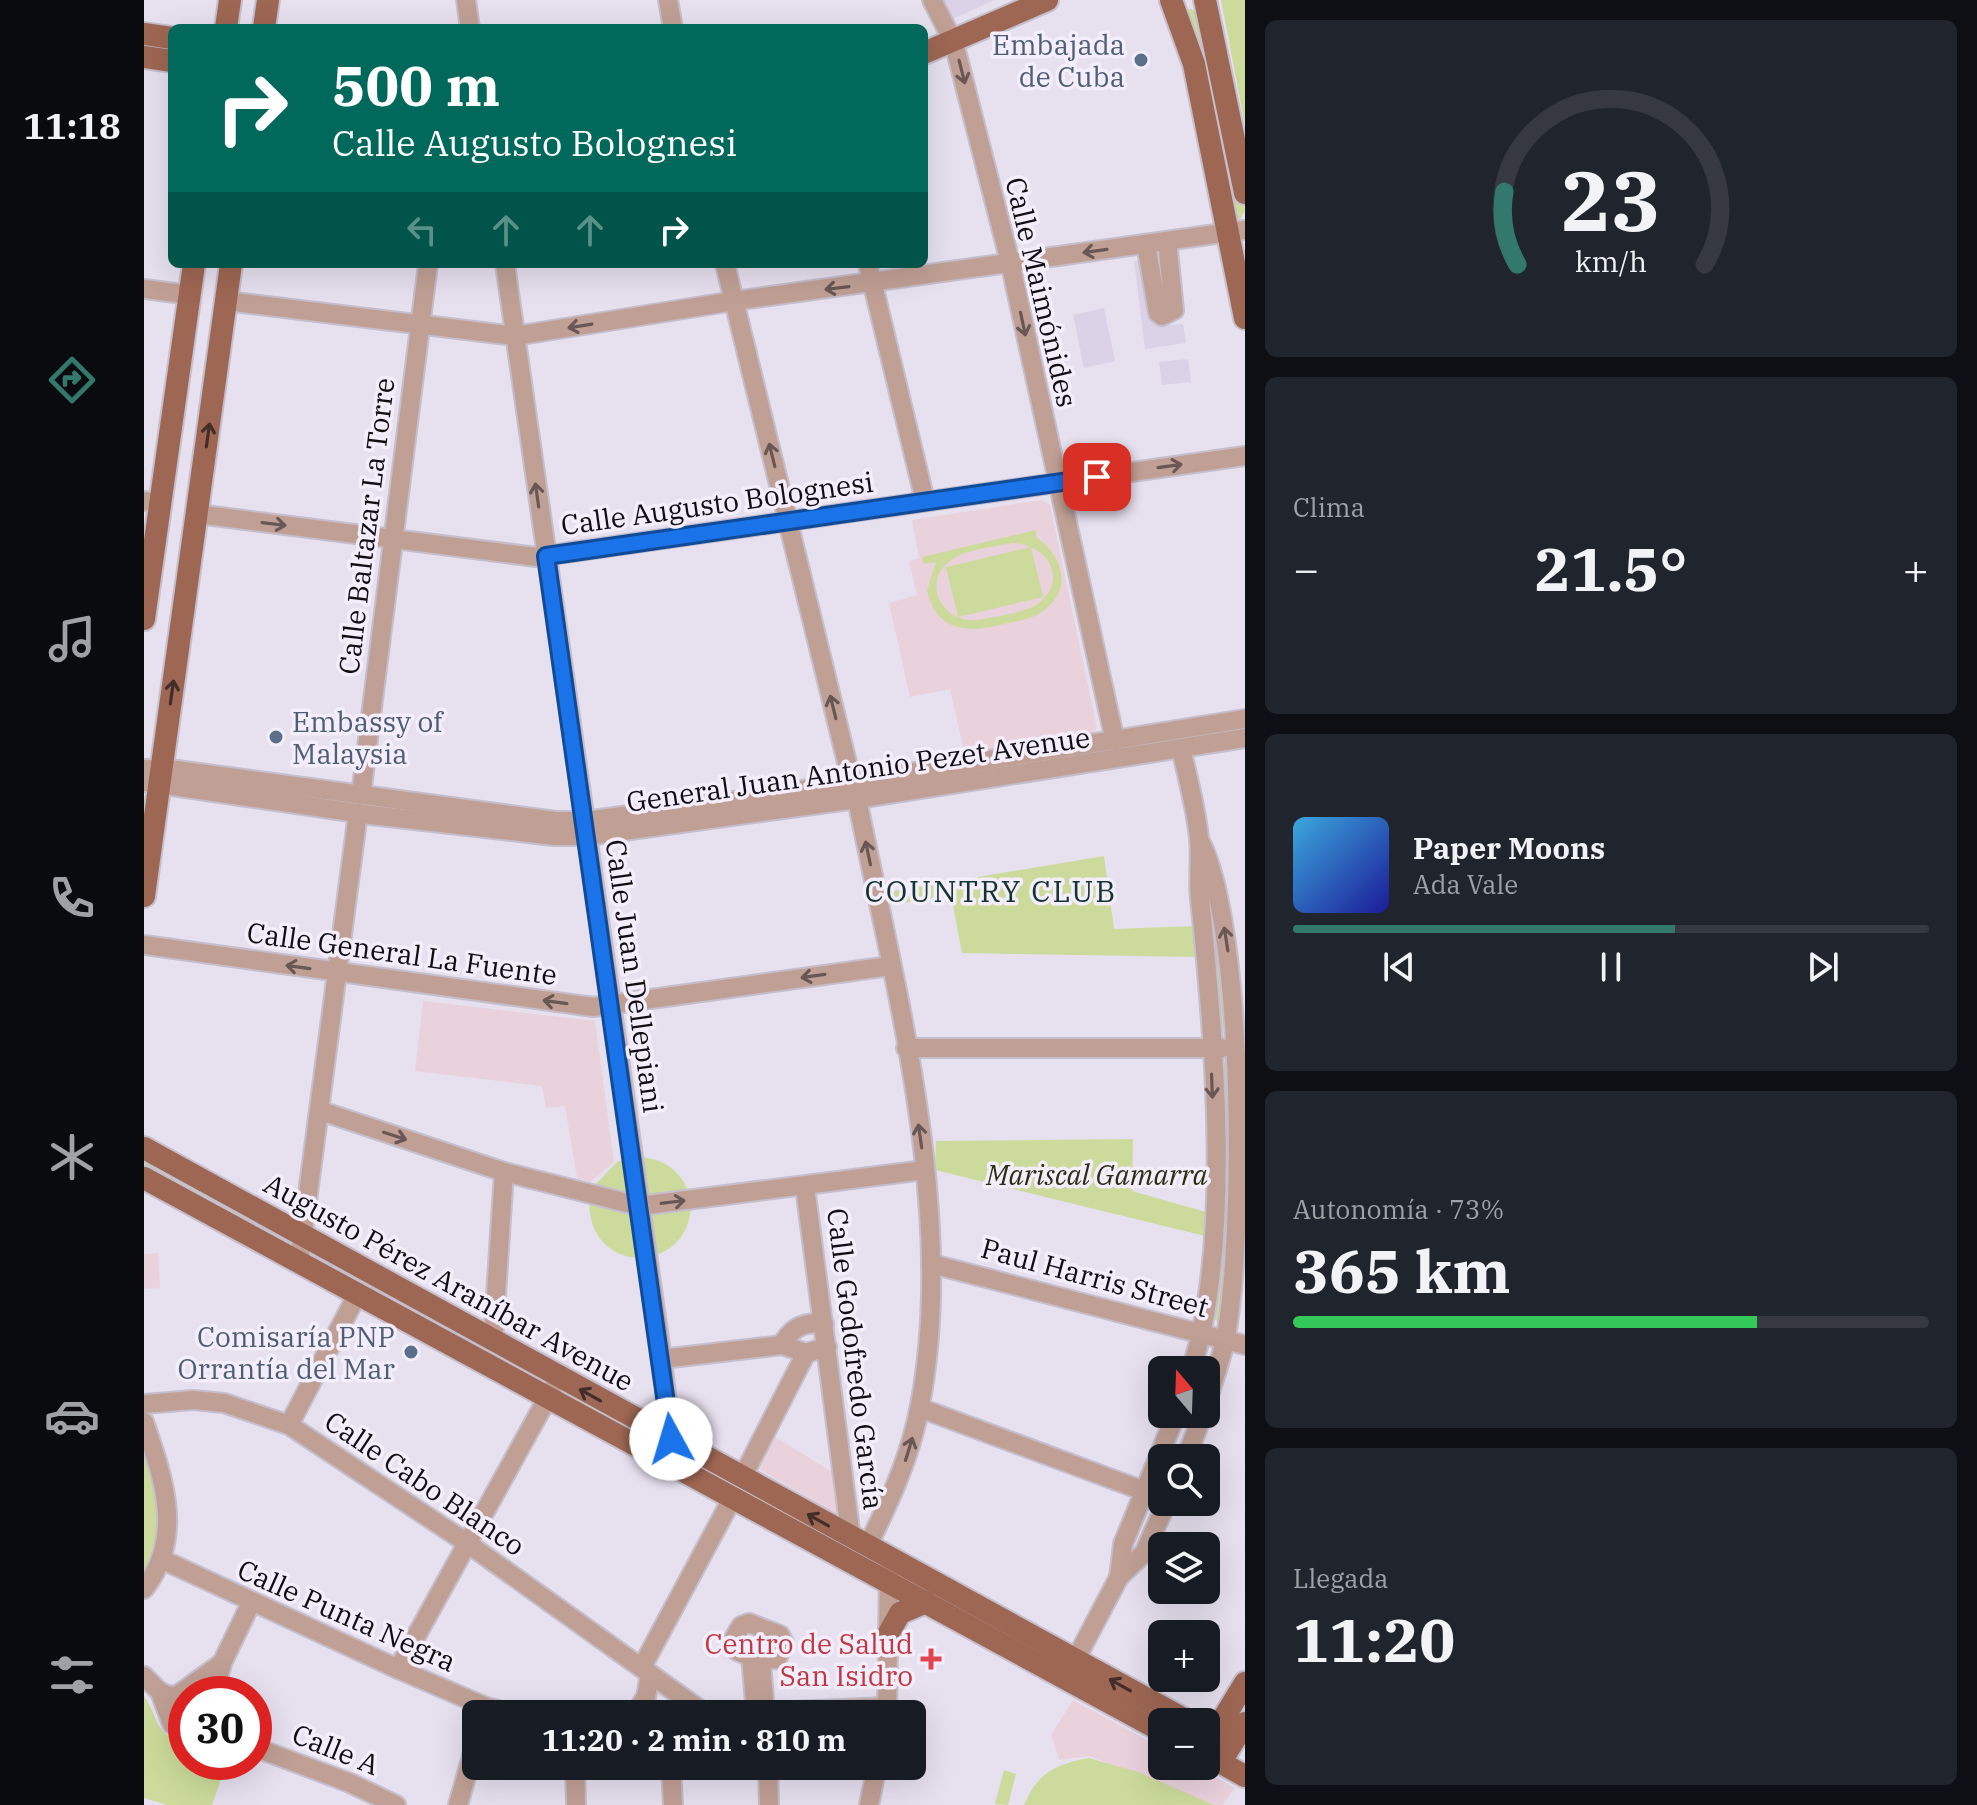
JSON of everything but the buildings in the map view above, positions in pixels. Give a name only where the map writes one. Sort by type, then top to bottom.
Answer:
[{"type":"main road","points":[[227,24],[230,0]]},
{"type":"main road","points":[[265,24],[268,0]]},
{"type":"main road","points":[[928,52],[954,43],[1047,0]]},
{"type":"main road","points":[[1245,193],[1208,25],[1199,1],[1174,10],[1194,64],[1236,231],[1245,318]]},
{"type":"main road","points":[[144,34],[168,37]]},
{"type":"main road","points":[[144,57],[168,60]]},
{"type":"main road","points":[[144,619],[152,502],[193,268]]},
{"type":"main road","points":[[144,896],[152,776],[197,514],[230,268]]},
{"type":"main road","name":"Augusto Pérez Araníbar Avenue","points":[[144,1148],[305,1237],[444,1327],[1071,1669],[1148,1721]]},
{"type":"main road","name":"Augusto Pérez Araníbar Avenue","points":[[144,1178],[358,1293],[444,1327],[493,1342],[554,1387]]},
{"type":"main road","name":"Augusto Pérez Araníbar Avenue","points":[[738,1488],[859,1542],[926,1602],[1158,1708]]},
{"type":"main road","points":[[886,1638],[900,1613],[926,1602]]},
{"type":"main road","points":[[1220,1743],[1243,1693]]},
{"type":"main road","points":[[1220,1745],[1245,1723]]},
{"type":"main road","points":[[1220,1749],[1245,1776]]},
{"type":"street","points":[[459,24],[464,0]]},
{"type":"street","points":[[464,0],[469,24]]},
{"type":"street","points":[[668,0],[672,24]]},
{"type":"street","name":"Calle Maimónides","points":[[932,0],[954,43],[1010,262],[1115,741]]},
{"type":"street","points":[[226,301],[515,336],[734,301],[1236,231]]},
{"type":"street","points":[[1146,244],[1158,313],[1162,316],[1174,310],[1167,241]]},
{"type":"street","name":"Calle Baltazar La Torre","points":[[299,1262],[305,1237],[427,268]]},
{"type":"street","name":"Calle Juan Dellepiani","points":[[506,268],[662,1359],[666,1448]]},
{"type":"street","points":[[726,268],[854,791],[906,1048],[924,1170],[932,1264],[928,1352],[920,1408],[896,1485],[859,1542]]},
{"type":"street","points":[[869,268],[925,501]]},
{"type":"street","points":[[144,289],[190,295]]},
{"type":"street","name":"Calle Augusto Bolognesi","points":[[197,514],[546,556],[1245,456]]},
{"type":"street","name":"General Juan Antonio Pezet Avenue","points":[[854,791],[1245,719]]},
{"type":"street","name":"General Juan Antonio Pezet Avenue","points":[[152,776],[360,804],[556,821],[586,829],[1245,738]]},
{"type":"street","points":[[1181,749],[1200,840],[1214,871],[1219,895],[1241,1048],[1240,1181],[1235,1267],[1220,1357]]},
{"type":"street","points":[[1196,1356],[1203,1334],[1215,1173],[1211,1048],[1199,896],[1200,840]]},
{"type":"street","points":[[1199,896],[1212,891],[1219,895]]},
{"type":"street","name":"Calle General La Fuente","points":[[144,945],[593,1007],[890,966]]},
{"type":"street","points":[[906,1048],[1241,1048]]},
{"type":"street","points":[[321,1111],[504,1172],[639,1206],[924,1170]]},
{"type":"street","points":[[493,1342],[504,1172]]},
{"type":"street","name":"Calle Godofredo García","points":[[805,1187],[859,1542]]},
{"type":"street","name":"Paul Harris Street","points":[[932,1264],[1245,1345]]},
{"type":"street","points":[[289,1425],[358,1293]]},
{"type":"street","points":[[782,1345],[795,1328],[809,1323],[824,1324]]},
{"type":"street","points":[[662,1359],[782,1345],[806,1353],[827,1347]]},
{"type":"street","points":[[644,1700],[646,1670],[806,1353]]},
{"type":"street","points":[[398,1669],[554,1387]]},
{"type":"street","name":"Calle Cabo Blanco","points":[[144,1404],[193,1400],[224,1403],[289,1425],[467,1543],[687,1700]]},
{"type":"street","points":[[920,1408],[1144,1491]]},
{"type":"street","points":[[144,1422],[168,1497],[168,1529],[161,1559],[144,1589]]},
{"type":"street","points":[[1071,1669],[1119,1577],[1128,1530],[1170,1428]]},
{"type":"street","points":[[1128,1530],[1138,1543],[1148,1542]]},
{"type":"street","points":[[1119,1577],[1144,1553],[1148,1544]]},
{"type":"street","name":"Calle Punta Negra","points":[[161,1559],[462,1700]]},
{"type":"street","points":[[887,1700],[889,1570]]},
{"type":"street","points":[[219,1676],[251,1603]]},
{"type":"street","points":[[749,1623],[780,1635],[784,1643],[777,1659],[761,1660],[762,1713],[751,1657],[737,1651],[733,1640],[741,1626],[749,1623]]},
{"type":"street","points":[[160,1692],[178,1695],[222,1663]]},
{"type":"street","points":[[144,1676],[160,1692],[168,1717]]},
{"type":"street","name":"Calle A","points":[[272,1754],[350,1783],[396,1805]]},
{"type":"street","points":[[458,1805],[465,1780]]},
{"type":"street","points":[[575,1780],[576,1805]]},
{"type":"street","points":[[672,1780],[673,1805]]},
{"type":"street","points":[[768,1780],[769,1805]]},
{"type":"street","points":[[869,1805],[874,1780]]},
{"type":"shaded area","points":[[943,0],[994,0],[953,19]]},
{"type":"shaded area","points":[[1161,258],[1170,325],[1183,324],[1186,343],[1145,349],[1134,261]]},
{"type":"shaded area","points":[[1104,308],[1115,361],[1084,368],[1073,315]]},
{"type":"shaded area","points":[[1188,359],[1191,382],[1162,385],[1159,362]]},
{"type":"shaded area","points":[[1041,500],[1050,505],[1097,728],[1092,734],[965,755],[950,689],[910,697],[889,603],[917,595],[909,561],[919,558],[912,520]]},
{"type":"shaded area","points":[[423,1001],[595,1021],[614,1162],[590,1182],[577,1178],[565,1106],[546,1108],[542,1086],[415,1071]]},
{"type":"shaded area","points":[[158,1253],[160,1288],[144,1289],[144,1254]]},
{"type":"shaded area","points":[[775,1437],[839,1476],[843,1508],[837,1514],[757,1468]]},
{"type":"shaded area","points":[[1073,1700],[1148,1740],[1148,1779],[1089,1756],[1059,1760],[1051,1735]]},
{"type":"shaded area","points":[[1150,1780],[1220,1780],[1235,1788],[1222,1805],[1213,1805]]},
{"type":"green space","points":[[1221,0],[1245,0],[1245,126]]},
{"type":"green space","points":[[1192,9],[1196,14],[1245,210],[1240,220],[1235,214],[1181,13]]},
{"type":"green space","points":[[1036,530],[1036,537],[1046,545],[1059,564],[1061,585],[1051,604],[1032,617],[967,629],[946,622],[931,604],[927,590],[936,562],[924,564],[922,557]],"holes":[[[1024,544],[1043,555],[1053,572],[1049,591],[1041,601],[1021,611],[969,620],[957,617],[940,601],[937,579],[953,559],[981,549]]]},
{"type":"green space","points":[[1031,547],[1043,597],[958,617],[946,567]]},
{"type":"green space","points":[[1104,856],[1114,929],[1196,926],[1198,957],[962,953],[951,895],[891,905],[888,892]]},
{"type":"green space","points":[[1206,897],[1214,901],[1226,1029],[1218,1025]]},
{"type":"green space","points":[[1226,1061],[1231,1065],[1232,1178],[1223,1314],[1218,1321],[1213,1319],[1222,1178],[1222,1063]]},
{"type":"green space","name":"Mariscal Gamarra","points":[[1133,1139],[1132,1191],[1206,1212],[1205,1236],[935,1170],[936,1141]]},
{"type":"green space","points":[[144,1156],[289,1238],[290,1242],[284,1244],[144,1170]]},
{"type":"green space","points":[[638,1157],[670,1167],[689,1193],[644,1203]]},
{"type":"green space","points":[[626,1159],[629,1189],[620,1195],[593,1187],[617,1162]]},
{"type":"green space","points":[[590,1198],[617,1206],[630,1215],[636,1230],[639,1258],[617,1253],[601,1240],[591,1221]]},
{"type":"green space","points":[[691,1205],[688,1223],[681,1237],[669,1249],[653,1256],[646,1211]]},
{"type":"green space","points":[[316,1251],[552,1380],[548,1386],[313,1259]]},
{"type":"green space","points":[[144,1445],[157,1494],[159,1527],[152,1559],[144,1574]]},
{"type":"green space","points":[[144,1696],[168,1736],[168,1780],[221,1780],[212,1805],[167,1805],[144,1798]]},
{"type":"green space","points":[[1089,1758],[1138,1772],[1148,1776],[1148,1780],[1156,1780],[1214,1805],[1024,1805],[1042,1778],[1067,1763]]},
{"type":"green space","points":[[1004,1770],[1016,1774],[1008,1805],[995,1804]]},
{"type":"place","name":"Embajada de Cuba","points":[[1141,60]]},
{"type":"place","name":"Embassy of Malaysia","points":[[276,737]]},
{"type":"place","name":"Comisaría PNP Orrantía del Mar","points":[[411,1352]]},
{"type":"place","name":"Centro de Salud San Isidro","points":[[931,1659]]},
{"type":"district","name":"COUNTRY CLUB","points":[[991,890]]},
{"type":"route","points":[[671,1439],[546,556],[1097,477]]}]
